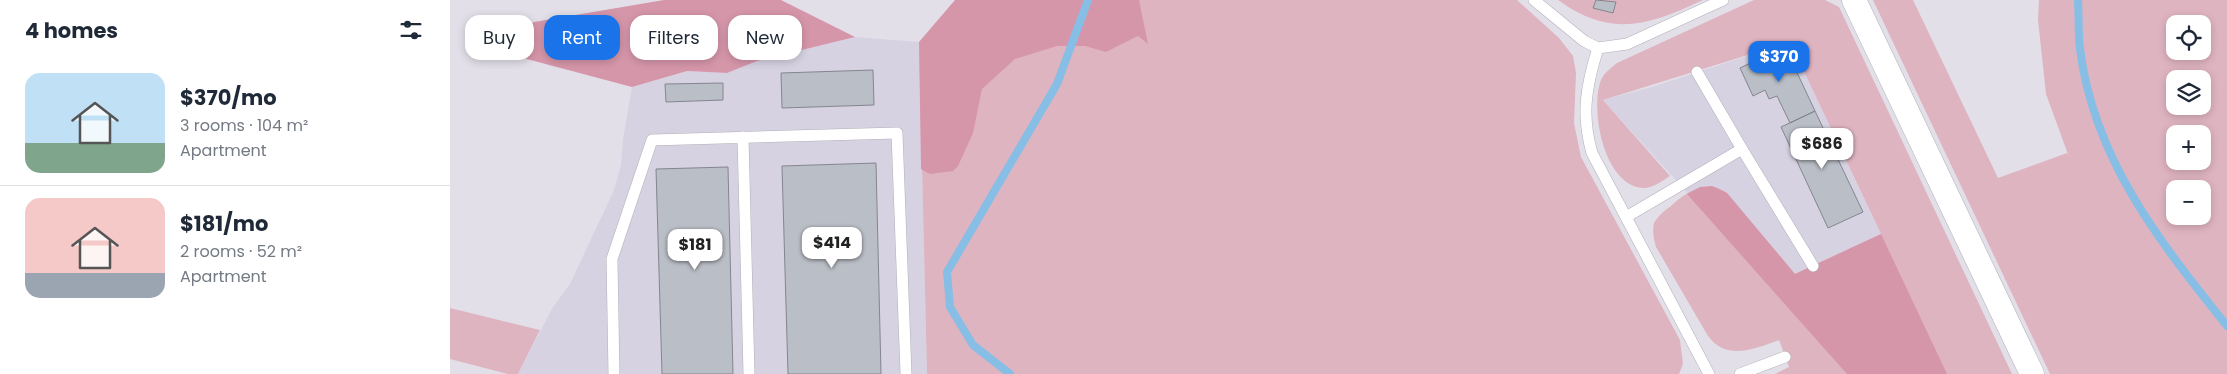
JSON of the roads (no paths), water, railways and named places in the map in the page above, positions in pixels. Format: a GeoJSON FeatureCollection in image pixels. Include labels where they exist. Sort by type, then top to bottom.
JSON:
{"type":"FeatureCollection","features":[{"type":"Feature","properties":{"kind":"street"},"geometry":{"type":"LineString","coordinates":[[1854,0],[2032,374]]}},
{"type":"Feature","properties":{"kind":"lane"},"geometry":{"type":"LineString","coordinates":[[1534,0],[1584,41],[1598,48],[1627,44],[1723,0]]}},
{"type":"Feature","properties":{"kind":"lane"},"geometry":{"type":"LineString","coordinates":[[1598,48],[1590,75],[1584,116],[1592,153],[1710,374]]}},
{"type":"Feature","properties":{"kind":"lane"},"geometry":{"type":"LineString","coordinates":[[1697,72],[1813,266]]}},
{"type":"Feature","properties":{"kind":"lane"},"geometry":{"type":"LineString","coordinates":[[614,374],[612,259],[652,140],[897,133],[906,374]]}},
{"type":"Feature","properties":{"kind":"lane"},"geometry":{"type":"LineString","coordinates":[[744,137],[749,374]]}},
{"type":"Feature","properties":{"kind":"lane"},"geometry":{"type":"LineString","coordinates":[[1626,217],[1742,149]]}},
{"type":"Feature","properties":{"kind":"lane"},"geometry":{"type":"LineString","coordinates":[[1740,374],[1785,357]]}},
{"type":"Feature","properties":{"kind":"waterway"},"geometry":{"type":"LineString","coordinates":[[1010,374],[973,345],[950,307],[947,272],[1057,84],[1088,0]]}},
{"type":"Feature","properties":{"kind":"waterway"},"geometry":{"type":"LineString","coordinates":[[2078,0],[2080,49],[2088,89],[2099,127],[2115,163],[2155,231],[2227,326]]}}]}
